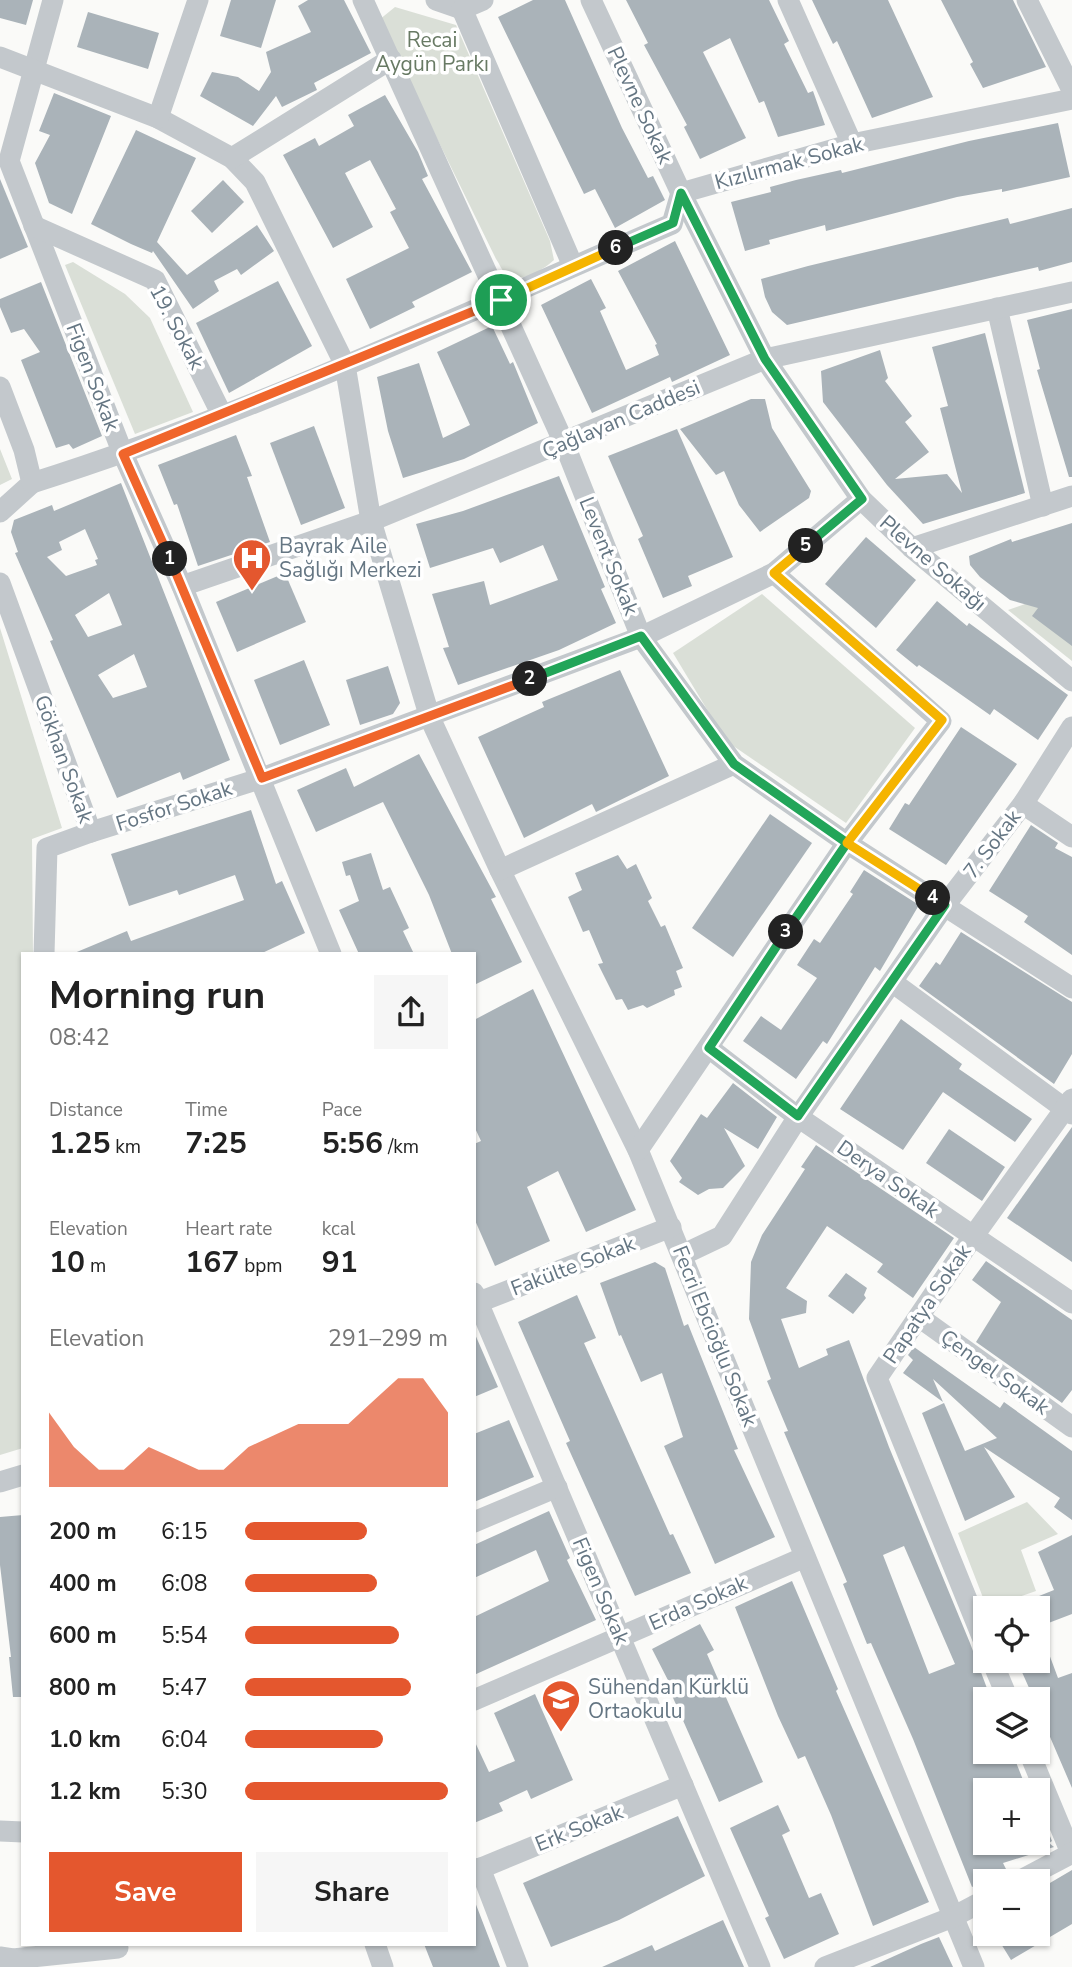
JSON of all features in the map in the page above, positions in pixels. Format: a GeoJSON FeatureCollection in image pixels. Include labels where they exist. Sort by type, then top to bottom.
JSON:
{"type":"FeatureCollection","features":[{"type":"Feature","properties":{"kind":"street","name":"Figen Sokak"},"geometry":{"type":"LineString","coordinates":[[53,0],[9,162],[123,454],[182,586],[262,778],[326,952]]}},
{"type":"Feature","properties":{"kind":"street"},"geometry":{"type":"LineString","coordinates":[[158,118],[198,0]]}},
{"type":"Feature","properties":{"kind":"street","name":"Levent Sokak"},"geometry":{"type":"LineString","coordinates":[[363,0],[564,443],[641,636],[734,764],[847,843],[1072,988]]}},
{"type":"Feature","properties":{"kind":"street"},"geometry":{"type":"LineString","coordinates":[[436,0],[462,9],[483,0]]}},
{"type":"Feature","properties":{"kind":"street","name":"Plevne Sokak"},"geometry":{"type":"LineString","coordinates":[[592,0],[681,193],[765,359]]}},
{"type":"Feature","properties":{"kind":"street"},"geometry":{"type":"LineString","coordinates":[[788,0],[852,144]]}},
{"type":"Feature","properties":{"kind":"street"},"geometry":{"type":"LineString","coordinates":[[1027,0],[1072,90]]}},
{"type":"Feature","properties":{"kind":"street"},"geometry":{"type":"LineString","coordinates":[[462,9],[573,267]]}},
{"type":"Feature","properties":{"kind":"street","name":"Fecri Ebcioğlu Sokak"},"geometry":{"type":"LineString","coordinates":[[0,57],[158,118],[232,158],[255,182],[345,365],[371,521],[430,718],[500,870],[638,1150],[974,1967]]}},
{"type":"Feature","properties":{"kind":"street"},"geometry":{"type":"LineString","coordinates":[[232,158],[391,60]]}},
{"type":"Feature","properties":{"kind":"street","name":"Kızılırmak Sokak"},"geometry":{"type":"LineString","coordinates":[[681,193],[852,144],[1072,99]]}},
{"type":"Feature","properties":{"kind":"street"},"geometry":{"type":"LineString","coordinates":[[0,512],[32,483],[123,454],[222,415],[501,300],[673,223],[681,193]]}},
{"type":"Feature","properties":{"kind":"street","name":"19. Sokak"},"geometry":{"type":"LineString","coordinates":[[34,226],[155,280],[222,415]]}},
{"type":"Feature","properties":{"kind":"street","name":"Çağlayan Caddesi"},"geometry":{"type":"LineString","coordinates":[[182,586],[371,521],[765,359],[1072,292]]}},
{"type":"Feature","properties":{"kind":"street"},"geometry":{"type":"LineString","coordinates":[[997,308],[1043,506]]}},
{"type":"Feature","properties":{"kind":"street","name":"Plevne Sokağı"},"geometry":{"type":"LineString","coordinates":[[765,359],[862,499],[912,548],[1072,681]]}},
{"type":"Feature","properties":{"kind":"street"},"geometry":{"type":"LineString","coordinates":[[0,387],[24,450],[32,483]]}},
{"type":"Feature","properties":{"kind":"street"},"geometry":{"type":"LineString","coordinates":[[912,548],[1072,496]]}},
{"type":"Feature","properties":{"kind":"street","name":"Fosfor Sokak"},"geometry":{"type":"LineString","coordinates":[[91,832],[262,778],[430,718],[641,636],[774,573],[862,499]]}},
{"type":"Feature","properties":{"kind":"street"},"geometry":{"type":"LineString","coordinates":[[638,1150],[847,843],[942,720],[774,573]]}},
{"type":"Feature","properties":{"kind":"street","name":"Gökhan Sokak"},"geometry":{"type":"LineString","coordinates":[[0,583],[91,832],[47,848],[44,952]]}},
{"type":"Feature","properties":{"kind":"street","name":"7. Sokak"},"geometry":{"type":"LineString","coordinates":[[682,1255],[722,1236],[798,1116],[945,905],[1023,804],[1072,727]]}},
{"type":"Feature","properties":{"kind":"street"},"geometry":{"type":"LineString","coordinates":[[500,870],[734,764]]}},
{"type":"Feature","properties":{"kind":"street"},"geometry":{"type":"LineString","coordinates":[[1023,804],[1072,837]]}},
{"type":"Feature","properties":{"kind":"street"},"geometry":{"type":"LineString","coordinates":[[892,982],[1070,1107]]}},
{"type":"Feature","properties":{"kind":"street","name":"Derya Sokak"},"geometry":{"type":"LineString","coordinates":[[709,1048],[798,1116],[972,1238],[1072,1303]]}},
{"type":"Feature","properties":{"kind":"street","name":"Papatya Sokak"},"geometry":{"type":"LineString","coordinates":[[973,1614],[877,1378],[972,1238],[1070,1107]]}},
{"type":"Feature","properties":{"kind":"street","name":"Fakülte Sokak"},"geometry":{"type":"LineString","coordinates":[[476,1300],[671,1227]]}},
{"type":"Feature","properties":{"kind":"street","name":"Figen Sokak"},"geometry":{"type":"LineString","coordinates":[[476,1300],[760,1967]]}},
{"type":"Feature","properties":{"kind":"street","name":"Çengel Sokak"},"geometry":{"type":"LineString","coordinates":[[919,1317],[1072,1427]]}},
{"type":"Feature","properties":{"kind":"street"},"geometry":{"type":"LineString","coordinates":[[0,1482],[21,1476]]}},
{"type":"Feature","properties":{"kind":"street"},"geometry":{"type":"LineString","coordinates":[[476,1521],[557,1487]]}},
{"type":"Feature","properties":{"kind":"street","name":"Erda Sokak"},"geometry":{"type":"LineString","coordinates":[[476,1699],[805,1557]]}},
{"type":"Feature","properties":{"kind":"street"},"geometry":{"type":"LineString","coordinates":[[1034,1764],[1071,1853],[1042,1869]]}},
{"type":"Feature","properties":{"kind":"street","name":"Erk Sokak"},"geometry":{"type":"LineString","coordinates":[[477,1869],[683,1785]]}},
{"type":"Feature","properties":{"kind":"street"},"geometry":{"type":"LineString","coordinates":[[0,1832],[21,1832]]}},
{"type":"Feature","properties":{"kind":"street"},"geometry":{"type":"LineString","coordinates":[[477,1869],[518,1967]]}},
{"type":"Feature","properties":{"kind":"street"},"geometry":{"type":"LineString","coordinates":[[825,1967],[953,1917],[973,1906]]}},
{"type":"Feature","properties":{"kind":"street"},"geometry":{"type":"LineString","coordinates":[[376,1946],[383,1967]]}},
{"type":"Feature","properties":{"kind":"street"},"geometry":{"type":"LineString","coordinates":[[0,1957],[13,1959],[118,1953]]}},
{"type":"Feature","properties":{"kind":"green space","name":"Recai Aygün Parkı"},"geometry":{"type":"Polygon","coordinates":[[[395,7],[456,25],[550,241],[554,260],[538,271],[525,277],[512,277],[505,273],[496,259],[379,20],[395,7]]]}},
{"type":"Feature","properties":{"kind":"green space"},"geometry":{"type":"Polygon","coordinates":[[[73,262],[125,294],[150,318],[193,412],[135,434],[65,265],[73,262]]]}},
{"type":"Feature","properties":{"kind":"green space"},"geometry":{"type":"Polygon","coordinates":[[[0,449],[12,479],[0,485],[0,449]]]}},
{"type":"Feature","properties":{"kind":"green space"},"geometry":{"type":"Polygon","coordinates":[[[1072,587],[1072,661],[1008,610],[1072,587]]]}},
{"type":"Feature","properties":{"kind":"green space"},"geometry":{"type":"Polygon","coordinates":[[[762,594],[915,728],[846,823],[726,741],[673,653],[762,594]]]}},
{"type":"Feature","properties":{"kind":"green space"},"geometry":{"type":"Polygon","coordinates":[[[0,628],[62,828],[32,839],[33,952],[21,952],[21,1449],[0,1455],[0,628]]]}},
{"type":"Feature","properties":{"kind":"green space"},"geometry":{"type":"Polygon","coordinates":[[[1027,1502],[1058,1534],[1021,1550],[1036,1591],[1022,1596],[982,1596],[958,1533],[1027,1502]]]}},
{"type":"Feature","properties":{"kind":"building"},"geometry":{"type":"Polygon","coordinates":[[[0,0],[33,0],[26,25],[0,18],[0,0]]]}},
{"type":"Feature","properties":{"kind":"building"},"geometry":{"type":"Polygon","coordinates":[[[231,0],[276,0],[261,48],[220,36],[231,0]]]}},
{"type":"Feature","properties":{"kind":"building"},"geometry":{"type":"Polygon","coordinates":[[[308,0],[344,0],[371,53],[314,83],[317,90],[282,107],[276,96],[253,126],[200,96],[212,72],[238,77],[259,91],[271,72],[266,52],[311,32],[298,6],[308,0]]]}},
{"type":"Feature","properties":{"kind":"building"},"geometry":{"type":"Polygon","coordinates":[[[533,0],[565,0],[622,128],[648,178],[653,176],[665,200],[615,228],[595,189],[584,194],[498,17],[533,0]]]}},
{"type":"Feature","properties":{"kind":"building"},"geometry":{"type":"Polygon","coordinates":[[[626,0],[769,0],[789,41],[784,44],[808,93],[813,91],[825,125],[778,137],[764,101],[759,103],[730,38],[703,52],[746,138],[700,159],[684,127],[687,125],[644,45],[648,43],[626,0]]]}},
{"type":"Feature","properties":{"kind":"building"},"geometry":{"type":"Polygon","coordinates":[[[812,0],[888,0],[933,97],[872,118],[837,41],[833,44],[812,0]]]}},
{"type":"Feature","properties":{"kind":"building"},"geometry":{"type":"Polygon","coordinates":[[[941,0],[1013,0],[1046,67],[983,88],[970,64],[973,62],[941,0]]]}},
{"type":"Feature","properties":{"kind":"building"},"geometry":{"type":"Polygon","coordinates":[[[88,12],[159,33],[148,69],[77,47],[88,12]]]}},
{"type":"Feature","properties":{"kind":"building"},"geometry":{"type":"Polygon","coordinates":[[[54,93],[111,116],[72,214],[49,203],[35,163],[50,135],[39,131],[54,93]]]}},
{"type":"Feature","properties":{"kind":"building"},"geometry":{"type":"Polygon","coordinates":[[[385,95],[418,152],[428,176],[422,179],[472,272],[412,302],[415,307],[370,329],[346,279],[409,248],[390,212],[396,209],[370,160],[345,173],[373,227],[333,248],[283,155],[315,138],[319,146],[354,126],[348,115],[385,95]]]}},
{"type":"Feature","properties":{"kind":"building"},"geometry":{"type":"Polygon","coordinates":[[[1058,123],[1070,177],[1002,192],[1002,189],[957,197],[826,231],[825,225],[769,240],[770,244],[745,251],[731,202],[771,192],[770,187],[796,180],[841,170],[842,173],[969,141],[1058,123]]]}},
{"type":"Feature","properties":{"kind":"building"},"geometry":{"type":"Polygon","coordinates":[[[136,130],[196,158],[157,242],[187,275],[257,225],[274,251],[241,275],[237,269],[214,281],[219,291],[193,309],[153,251],[152,253],[131,244],[91,224],[136,130]]]}},
{"type":"Feature","properties":{"kind":"building"},"geometry":{"type":"Polygon","coordinates":[[[0,179],[28,247],[0,259],[0,179]]]}},
{"type":"Feature","properties":{"kind":"building"},"geometry":{"type":"Polygon","coordinates":[[[223,180],[244,202],[212,233],[191,211],[223,180]]]}},
{"type":"Feature","properties":{"kind":"building"},"geometry":{"type":"Polygon","coordinates":[[[1072,208],[1072,262],[1039,271],[1038,267],[787,325],[772,312],[765,297],[761,279],[1008,218],[1010,224],[1072,208]]]}},
{"type":"Feature","properties":{"kind":"building"},"geometry":{"type":"Polygon","coordinates":[[[675,241],[730,355],[672,382],[670,377],[592,413],[541,305],[591,279],[606,308],[600,311],[626,370],[659,355],[655,345],[657,344],[618,271],[675,241]]]}},
{"type":"Feature","properties":{"kind":"building"},"geometry":{"type":"Polygon","coordinates":[[[278,281],[312,346],[229,393],[196,323],[278,281]]]}},
{"type":"Feature","properties":{"kind":"building"},"geometry":{"type":"Polygon","coordinates":[[[41,282],[102,436],[73,449],[69,444],[56,448],[21,360],[40,352],[24,329],[11,333],[0,307],[0,299],[41,282]]]}},
{"type":"Feature","properties":{"kind":"building"},"geometry":{"type":"Polygon","coordinates":[[[1072,309],[1072,477],[1069,477],[1037,370],[1040,369],[1027,320],[1072,309]]]}},
{"type":"Feature","properties":{"kind":"building"},"geometry":{"type":"Polygon","coordinates":[[[492,326],[510,364],[513,362],[538,423],[464,459],[403,478],[388,431],[377,377],[419,363],[443,438],[470,425],[437,352],[492,326]]]}},
{"type":"Feature","properties":{"kind":"building"},"geometry":{"type":"Polygon","coordinates":[[[985,333],[1025,493],[923,524],[887,485],[823,402],[821,371],[880,350],[888,378],[885,381],[912,416],[905,422],[929,452],[895,479],[947,474],[962,493],[940,408],[948,406],[932,347],[985,333]]]}},
{"type":"Feature","properties":{"kind":"building"},"geometry":{"type":"Polygon","coordinates":[[[751,399],[765,399],[772,428],[811,491],[809,498],[760,532],[739,505],[724,471],[716,475],[680,429],[751,399]]]}},
{"type":"Feature","properties":{"kind":"building"},"geometry":{"type":"Polygon","coordinates":[[[314,426],[345,508],[301,525],[270,443],[314,426]]]}},
{"type":"Feature","properties":{"kind":"building"},"geometry":{"type":"Polygon","coordinates":[[[677,429],[733,557],[688,576],[692,586],[663,598],[638,539],[643,536],[608,456],[677,429]]]}},
{"type":"Feature","properties":{"kind":"building"},"geometry":{"type":"Polygon","coordinates":[[[236,435],[252,476],[247,477],[270,542],[198,566],[177,504],[174,505],[158,465],[236,435]]]}},
{"type":"Feature","properties":{"kind":"building"},"geometry":{"type":"Polygon","coordinates":[[[559,476],[605,587],[601,589],[616,623],[559,650],[458,685],[443,648],[449,647],[432,594],[484,581],[490,605],[558,580],[543,545],[500,563],[493,548],[430,568],[416,524],[463,511],[559,476]]]}},
{"type":"Feature","properties":{"kind":"building"},"geometry":{"type":"Polygon","coordinates":[[[121,483],[230,760],[183,780],[180,772],[117,798],[15,553],[18,552],[11,532],[14,520],[52,505],[54,511],[121,483]],[[85,529],[59,542],[62,550],[47,557],[66,576],[97,565],[95,560],[98,559],[85,529]],[[109,593],[75,615],[88,637],[122,625],[109,593]],[[134,654],[98,675],[113,698],[147,687],[134,654]]]}},
{"type":"Feature","properties":{"kind":"building"},"geometry":{"type":"Polygon","coordinates":[[[1072,523],[1072,646],[1032,616],[1038,608],[1010,600],[980,577],[970,565],[969,556],[1011,539],[1012,542],[1072,523]]]}},
{"type":"Feature","properties":{"kind":"building"},"geometry":{"type":"Polygon","coordinates":[[[866,537],[916,580],[876,628],[825,584],[866,537]]]}},
{"type":"Feature","properties":{"kind":"building"},"geometry":{"type":"Polygon","coordinates":[[[285,573],[306,622],[237,652],[216,602],[285,573]]]}},
{"type":"Feature","properties":{"kind":"building"},"geometry":{"type":"Polygon","coordinates":[[[937,601],[967,626],[969,623],[1068,695],[1038,740],[994,709],[990,715],[896,650],[937,601]]]}},
{"type":"Feature","properties":{"kind":"building"},"geometry":{"type":"Polygon","coordinates":[[[304,660],[330,725],[280,745],[254,680],[304,660]]]}},
{"type":"Feature","properties":{"kind":"building"},"geometry":{"type":"Polygon","coordinates":[[[388,666],[400,703],[393,714],[360,725],[346,680],[388,666]]]}},
{"type":"Feature","properties":{"kind":"building"},"geometry":{"type":"Polygon","coordinates":[[[620,670],[669,776],[596,812],[592,804],[524,838],[478,737],[544,707],[542,702],[620,670]]]}},
{"type":"Feature","properties":{"kind":"building"},"geometry":{"type":"Polygon","coordinates":[[[961,727],[1017,764],[946,865],[889,829],[905,803],[909,805],[961,727]]]}},
{"type":"Feature","properties":{"kind":"building"},"geometry":{"type":"Polygon","coordinates":[[[419,754],[496,897],[491,899],[522,962],[476,984],[476,952],[451,952],[429,895],[383,802],[316,832],[297,790],[346,768],[354,787],[419,754]]]}},
{"type":"Feature","properties":{"kind":"building"},"geometry":{"type":"Polygon","coordinates":[[[251,810],[276,884],[282,881],[305,933],[264,952],[77,952],[127,931],[131,941],[244,900],[235,875],[179,895],[177,890],[129,906],[111,854],[251,810]]]}},
{"type":"Feature","properties":{"kind":"building"},"geometry":{"type":"Polygon","coordinates":[[[770,814],[812,843],[733,957],[692,928],[770,814]]]}},
{"type":"Feature","properties":{"kind":"building"},"geometry":{"type":"Polygon","coordinates":[[[1031,825],[1058,843],[1055,848],[1072,857],[1072,955],[1024,922],[1028,916],[989,891],[1031,825]]]}},
{"type":"Feature","properties":{"kind":"building"},"geometry":{"type":"Polygon","coordinates":[[[371,853],[383,890],[390,887],[409,928],[403,931],[413,952],[358,952],[339,910],[359,901],[350,875],[346,876],[342,862],[371,853]]]}},
{"type":"Feature","properties":{"kind":"building"},"geometry":{"type":"Polygon","coordinates":[[[618,855],[627,869],[636,864],[652,898],[648,901],[661,927],[665,925],[683,968],[676,971],[682,987],[674,990],[675,995],[647,1008],[643,1005],[628,1010],[622,999],[616,1000],[598,964],[603,963],[589,930],[583,932],[568,897],[582,890],[575,873],[618,855]]]}},
{"type":"Feature","properties":{"kind":"building"},"geometry":{"type":"Polygon","coordinates":[[[864,870],[919,905],[880,971],[875,967],[827,1044],[823,1041],[796,1079],[743,1041],[761,1016],[781,1030],[817,978],[797,965],[814,939],[820,943],[853,894],[850,892],[864,870]]]}},
{"type":"Feature","properties":{"kind":"building"},"geometry":{"type":"Polygon","coordinates":[[[961,932],[1072,1002],[1072,1054],[1054,1084],[919,986],[936,962],[940,965],[961,932]]]}},
{"type":"Feature","properties":{"kind":"building"},"geometry":{"type":"Polygon","coordinates":[[[533,989],[636,1210],[586,1232],[558,1171],[527,1187],[550,1241],[495,1266],[476,1223],[476,1143],[481,1141],[476,1130],[476,1019],[533,989]]]}},
{"type":"Feature","properties":{"kind":"building"},"geometry":{"type":"Polygon","coordinates":[[[901,1019],[962,1064],[959,1069],[1032,1119],[1015,1142],[943,1092],[903,1150],[840,1109],[901,1019]]]}},
{"type":"Feature","properties":{"kind":"building"},"geometry":{"type":"Polygon","coordinates":[[[733,1083],[777,1117],[758,1149],[724,1128],[745,1166],[723,1188],[709,1189],[698,1195],[679,1182],[682,1178],[670,1161],[701,1114],[707,1118],[733,1083]]]}},
{"type":"Feature","properties":{"kind":"building"},"geometry":{"type":"Polygon","coordinates":[[[1072,1127],[1072,1262],[1007,1218],[1072,1127]]]}},
{"type":"Feature","properties":{"kind":"building"},"geometry":{"type":"Polygon","coordinates":[[[949,1129],[1005,1167],[982,1201],[926,1163],[949,1129]]]}},
{"type":"Feature","properties":{"kind":"building"},"geometry":{"type":"Polygon","coordinates":[[[816,1145],[954,1238],[913,1298],[877,1272],[883,1264],[827,1226],[786,1288],[807,1301],[806,1313],[781,1319],[799,1368],[828,1355],[826,1349],[849,1340],[889,1447],[973,1651],[973,1673],[981,1673],[986,1687],[973,1687],[973,1764],[1017,1764],[1022,1778],[973,1778],[973,1855],[1028,1855],[1003,1863],[1006,1869],[973,1869],[972,1887],[913,1739],[871,1643],[867,1644],[843,1584],[847,1582],[784,1432],[788,1431],[767,1381],[771,1379],[749,1319],[751,1262],[762,1235],[805,1169],[801,1167],[816,1145]],[[904,1546],[883,1555],[929,1674],[955,1664],[904,1546]]]}},
{"type":"Feature","properties":{"kind":"building"},"geometry":{"type":"Polygon","coordinates":[[[986,1261],[1072,1320],[1072,1390],[1062,1403],[976,1342],[1001,1302],[972,1280],[986,1261]]]}},
{"type":"Feature","properties":{"kind":"building"},"geometry":{"type":"Polygon","coordinates":[[[655,1262],[665,1268],[684,1326],[688,1324],[738,1449],[734,1450],[775,1537],[715,1564],[664,1446],[683,1437],[662,1373],[641,1382],[621,1335],[619,1336],[600,1283],[655,1262]]]}},
{"type":"Feature","properties":{"kind":"building"},"geometry":{"type":"Polygon","coordinates":[[[846,1273],[867,1288],[864,1295],[866,1298],[853,1314],[828,1296],[846,1273]]]}},
{"type":"Feature","properties":{"kind":"building"},"geometry":{"type":"Polygon","coordinates":[[[577,1295],[596,1338],[584,1343],[670,1535],[673,1534],[691,1573],[635,1596],[566,1443],[570,1441],[518,1322],[577,1295]]]}},
{"type":"Feature","properties":{"kind":"building"},"geometry":{"type":"Polygon","coordinates":[[[476,1337],[498,1387],[476,1396],[476,1337]]]}},
{"type":"Feature","properties":{"kind":"building"},"geometry":{"type":"Polygon","coordinates":[[[914,1347],[1000,1408],[1004,1402],[1072,1451],[1072,1520],[1054,1507],[1060,1498],[984,1447],[1015,1497],[965,1521],[922,1413],[944,1403],[965,1451],[997,1438],[933,1379],[943,1402],[903,1373],[913,1360],[908,1355],[914,1347]]]}},
{"type":"Feature","properties":{"kind":"building"},"geometry":{"type":"Polygon","coordinates":[[[509,1420],[534,1477],[476,1501],[476,1433],[509,1420]]]}},
{"type":"Feature","properties":{"kind":"building"},"geometry":{"type":"Polygon","coordinates":[[[549,1511],[570,1558],[567,1560],[596,1620],[476,1674],[476,1616],[549,1581],[536,1550],[476,1577],[476,1544],[549,1511]]]}},
{"type":"Feature","properties":{"kind":"building"},"geometry":{"type":"Polygon","coordinates":[[[21,1515],[21,1697],[13,1697],[0,1565],[0,1517],[21,1515]]]}},
{"type":"Feature","properties":{"kind":"building"},"geometry":{"type":"Polygon","coordinates":[[[1072,1535],[1072,1614],[1050,1622],[1050,1596],[1039,1596],[1054,1590],[1038,1552],[1072,1535]]]}},
{"type":"Feature","properties":{"kind":"building"},"geometry":{"type":"Polygon","coordinates":[[[792,1581],[838,1689],[836,1691],[929,1902],[873,1926],[831,1815],[805,1756],[798,1759],[778,1716],[735,1607],[792,1581]]]}},
{"type":"Feature","properties":{"kind":"building"},"geometry":{"type":"Polygon","coordinates":[[[700,1624],[714,1650],[707,1654],[763,1782],[719,1802],[670,1691],[673,1690],[652,1649],[700,1624]]]}},
{"type":"Feature","properties":{"kind":"building"},"geometry":{"type":"Polygon","coordinates":[[[1050,1657],[1058,1678],[1072,1673],[1072,1788],[1050,1737],[1050,1687],[1029,1687],[1022,1673],[1050,1673],[1050,1657]]]}},
{"type":"Feature","properties":{"kind":"building"},"geometry":{"type":"Polygon","coordinates":[[[535,1694],[573,1780],[531,1799],[527,1790],[499,1803],[503,1811],[476,1822],[476,1744],[489,1772],[515,1761],[494,1713],[535,1694]]]}},
{"type":"Feature","properties":{"kind":"building"},"geometry":{"type":"Polygon","coordinates":[[[778,1805],[790,1831],[782,1835],[809,1898],[821,1893],[839,1934],[784,1959],[765,1918],[769,1916],[730,1828],[778,1805]]]}},
{"type":"Feature","properties":{"kind":"building"},"geometry":{"type":"Polygon","coordinates":[[[678,1816],[705,1876],[619,1920],[551,1947],[523,1883],[678,1816]]]}},
{"type":"Feature","properties":{"kind":"building"},"geometry":{"type":"Polygon","coordinates":[[[1072,1870],[1072,1924],[1050,1937],[1050,1883],[1072,1870]]]}},
{"type":"Feature","properties":{"kind":"building"},"geometry":{"type":"Polygon","coordinates":[[[476,1905],[500,1967],[433,1967],[425,1946],[476,1946],[476,1905]]]}},
{"type":"Feature","properties":{"kind":"building"},"geometry":{"type":"Polygon","coordinates":[[[723,1920],[744,1967],[602,1967],[652,1945],[655,1951],[723,1920]]]}},
{"type":"Feature","properties":{"kind":"building"},"geometry":{"type":"Polygon","coordinates":[[[939,1937],[953,1967],[870,1967],[921,1944],[939,1937]]]}},
{"type":"Feature","properties":{"kind":"building"},"geometry":{"type":"Polygon","coordinates":[[[1002,1946],[1035,1946],[1011,1960],[1002,1946]]]}},
{"type":"Feature","properties":{"kind":"place","name":"Bayrak Aile Sağlığı Merkezi"},"geometry":{"type":"Point","coordinates":[252,592]}},
{"type":"Feature","properties":{"kind":"place","name":"Sühendan Kürklü Ortaokulu"},"geometry":{"type":"Point","coordinates":[561,1733]}},
{"type":"Feature","properties":{"kind":"route"},"geometry":{"type":"LineString","coordinates":[[501,300],[123,454],[182,586],[262,778],[430,718],[641,636],[734,764],[847,843],[709,1048],[798,1116],[945,905],[847,843],[942,720],[774,573],[862,499],[765,359],[681,193],[673,223],[501,300]]}}]}
